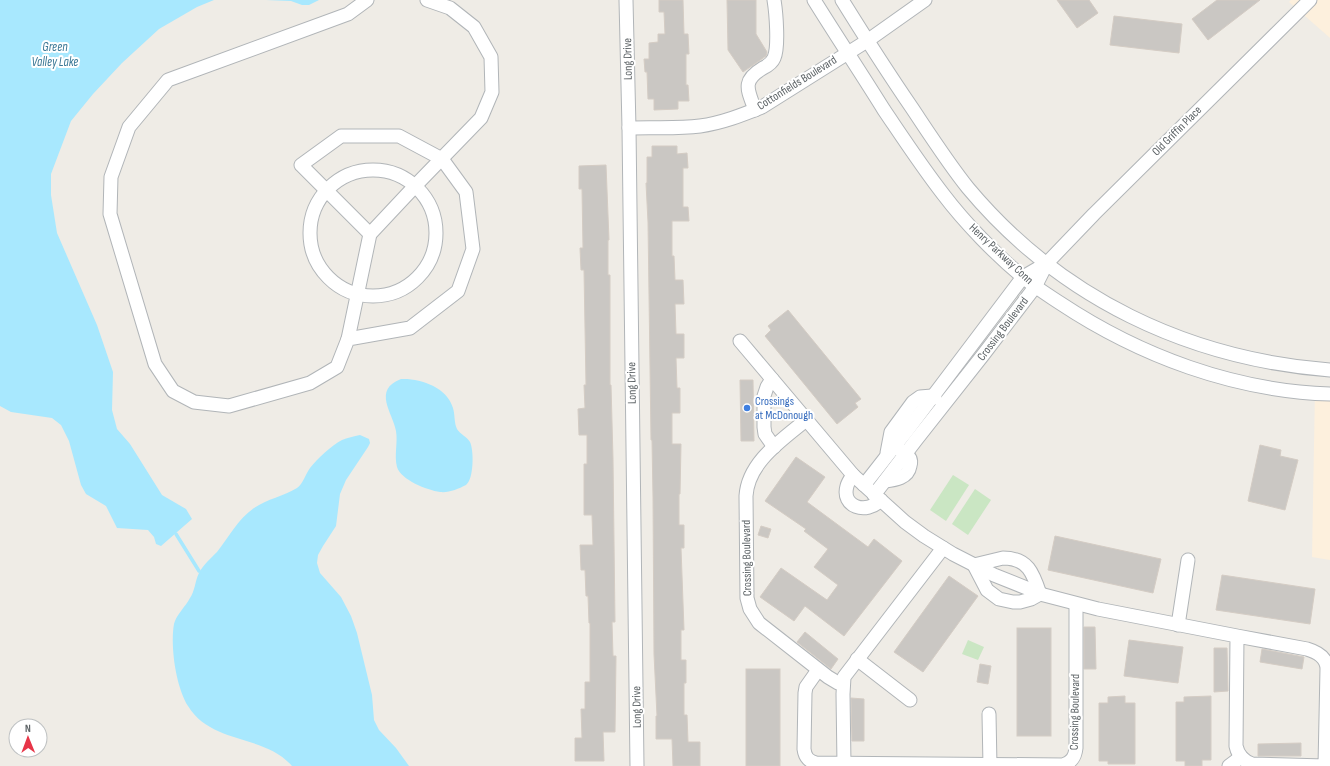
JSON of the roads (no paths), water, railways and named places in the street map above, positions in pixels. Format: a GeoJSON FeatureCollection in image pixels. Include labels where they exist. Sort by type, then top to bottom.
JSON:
{"type":"FeatureCollection","features":[{"type":"Feature","properties":{"kind":"street"},"geometry":{"type":"LineString","coordinates":[[367,0],[348,14],[168,80],[128,127],[111,177],[110,214],[155,364],[173,391],[194,402],[229,406],[310,383],[338,366],[348,339],[370,234],[481,118],[492,92],[491,57],[474,27],[450,8],[427,0]]}},
{"type":"Feature","properties":{"kind":"street","name":"Long Drive"},"geometry":{"type":"LineString","coordinates":[[626,0],[638,766]]}},
{"type":"Feature","properties":{"kind":"street"},"geometry":{"type":"LineString","coordinates":[[756,110],[748,89],[750,80],[754,74],[770,64],[774,58],[776,50],[776,18],[774,0]]}},
{"type":"Feature","properties":{"kind":"street","name":"Henry Parkway Conn"},"geometry":{"type":"LineString","coordinates":[[814,0],[917,159],[944,195],[971,227],[1023,277],[1079,316],[1109,333],[1139,348],[1172,361],[1246,383],[1279,389],[1330,394]]}},
{"type":"Feature","properties":{"kind":"street","name":"Henry Parkway Conn"},"geometry":{"type":"LineString","coordinates":[[842,0],[940,150],[968,187],[998,220],[1029,249],[1047,263],[1094,297],[1123,313],[1164,332],[1218,350],[1252,359],[1289,366],[1330,370]]}},
{"type":"Feature","properties":{"kind":"street","name":"Cottonfields Boulevard"},"geometry":{"type":"LineString","coordinates":[[629,128],[700,126],[720,122],[756,110],[867,40],[925,0]]}},
{"type":"Feature","properties":{"kind":"street","name":"Old Griffin Place"},"geometry":{"type":"LineString","coordinates":[[1047,263],[1094,214],[1310,0]]}},
{"type":"Feature","properties":{"kind":"street"},"geometry":{"type":"LineString","coordinates":[[348,339],[410,328],[458,292],[473,249],[466,192],[442,159],[399,136],[341,136],[301,165],[370,234]]}},
{"type":"Feature","properties":{"kind":"street"},"geometry":{"type":"LineString","coordinates":[[365,171],[386,172],[407,180],[415,186],[423,194],[433,213],[437,234],[432,256],[423,273],[407,286],[389,294],[369,296],[349,292],[332,281],[319,266],[312,247],[310,227],[316,208],[327,191],[344,178],[365,171]]}},
{"type":"Feature","properties":{"kind":"street","name":"Crossing Boulevard"},"geometry":{"type":"LineString","coordinates":[[932,396],[1023,277],[1047,263]]}},
{"type":"Feature","properties":{"kind":"street","name":"Crossing Boulevard"},"geometry":{"type":"LineString","coordinates":[[906,454],[1035,286],[1047,263]]}},
{"type":"Feature","properties":{"kind":"street"},"geometry":{"type":"LineString","coordinates":[[740,341],[853,475],[905,522],[943,548],[974,565],[1040,594],[1076,604],[1307,649],[1320,654],[1326,662],[1327,669],[1325,766],[1252,764],[1248,763],[1241,757],[1236,746],[1237,636]]}},
{"type":"Feature","properties":{"kind":"street"},"geometry":{"type":"LineString","coordinates":[[972,345],[983,355]]}},
{"type":"Feature","properties":{"kind":"street"},"geometry":{"type":"LineString","coordinates":[[772,379],[764,396],[764,427],[765,434],[774,447]]}},
{"type":"Feature","properties":{"kind":"street"},"geometry":{"type":"LineString","coordinates":[[864,485],[881,465],[891,450],[891,432],[906,421],[916,400],[920,397],[932,396],[944,404]]}},
{"type":"Feature","properties":{"kind":"street","name":"Crossing Boulevard"},"geometry":{"type":"LineString","coordinates":[[806,420],[774,447],[756,468],[747,484],[748,605],[752,614],[759,623],[831,680],[843,684]]}},
{"type":"Feature","properties":{"kind":"street"},"geometry":{"type":"LineString","coordinates":[[906,421],[923,431]]}},
{"type":"Feature","properties":{"kind":"street"},"geometry":{"type":"LineString","coordinates":[[853,475],[848,482],[846,490],[850,502],[858,508],[872,507],[878,498],[885,481],[896,480],[906,474],[909,469],[911,461],[910,457],[906,454],[891,450]]}},
{"type":"Feature","properties":{"kind":"street"},"geometry":{"type":"LineString","coordinates":[[844,764],[844,677],[943,548]]}},
{"type":"Feature","properties":{"kind":"street"},"geometry":{"type":"LineString","coordinates":[[974,565],[1003,558],[1018,561],[1027,566],[1031,571],[1040,594]]}},
{"type":"Feature","properties":{"kind":"street"},"geometry":{"type":"LineString","coordinates":[[1178,625],[1188,560]]}},
{"type":"Feature","properties":{"kind":"street"},"geometry":{"type":"LineString","coordinates":[[974,565],[987,590],[999,599],[1020,602],[1031,599],[1040,594]]}},
{"type":"Feature","properties":{"kind":"street","name":"Crossing Boulevard"},"geometry":{"type":"LineString","coordinates":[[818,670],[806,687],[805,693],[804,744],[806,757],[810,762],[844,764],[1058,766],[1067,763],[1074,756],[1076,748],[1076,604]]}},
{"type":"Feature","properties":{"kind":"street"},"geometry":{"type":"LineString","coordinates":[[857,659],[910,700]]}},
{"type":"Feature","properties":{"kind":"street"},"geometry":{"type":"LineString","coordinates":[[989,714],[990,765]]}},
{"type":"Feature","properties":{"kind":"street"},"geometry":{"type":"LineString","coordinates":[[1229,766],[1241,757]]}},
{"type":"Feature","properties":{"kind":"water","name":"Green Valley Lake"},"geometry":{"type":"Polygon","coordinates":[[[0,0],[214,0],[197,7],[159,29],[122,63],[93,94],[71,121],[51,174],[51,195],[57,233],[97,325],[113,372],[112,410],[117,429],[130,444],[162,495],[186,509],[192,519],[161,546],[156,544],[154,537],[148,530],[117,528],[106,506],[86,494],[81,485],[69,441],[61,425],[52,418],[11,412],[0,406],[0,0]]]}},
{"type":"Feature","properties":{"kind":"water"},"geometry":{"type":"Polygon","coordinates":[[[266,0],[319,0],[309,5],[302,5],[291,1],[266,0]]]}},
{"type":"Feature","properties":{"kind":"water"},"geometry":{"type":"Polygon","coordinates":[[[401,379],[416,380],[432,385],[445,394],[450,401],[454,410],[457,429],[469,440],[471,446],[473,458],[472,471],[469,482],[466,485],[450,491],[440,492],[415,484],[399,472],[396,462],[396,431],[386,402],[386,396],[388,389],[392,384],[401,379]]]}},
{"type":"Feature","properties":{"kind":"water"},"geometry":{"type":"Polygon","coordinates":[[[360,435],[369,439],[370,443],[346,480],[340,494],[336,526],[318,555],[317,563],[320,573],[341,597],[351,616],[357,633],[372,695],[374,720],[379,730],[396,748],[409,766],[292,766],[281,756],[268,749],[224,734],[211,727],[198,718],[188,706],[177,678],[173,643],[174,624],[192,595],[201,570],[243,518],[259,505],[297,488],[310,468],[338,442],[360,435]]]}},
{"type":"Feature","properties":{"kind":"waterway"},"geometry":{"type":"LineString","coordinates":[[176,534],[199,571]]}},
{"type":"Feature","properties":{"kind":"place","name":"Crossings at McDonough"},"geometry":{"type":"Point","coordinates":[747,408]}}]}
